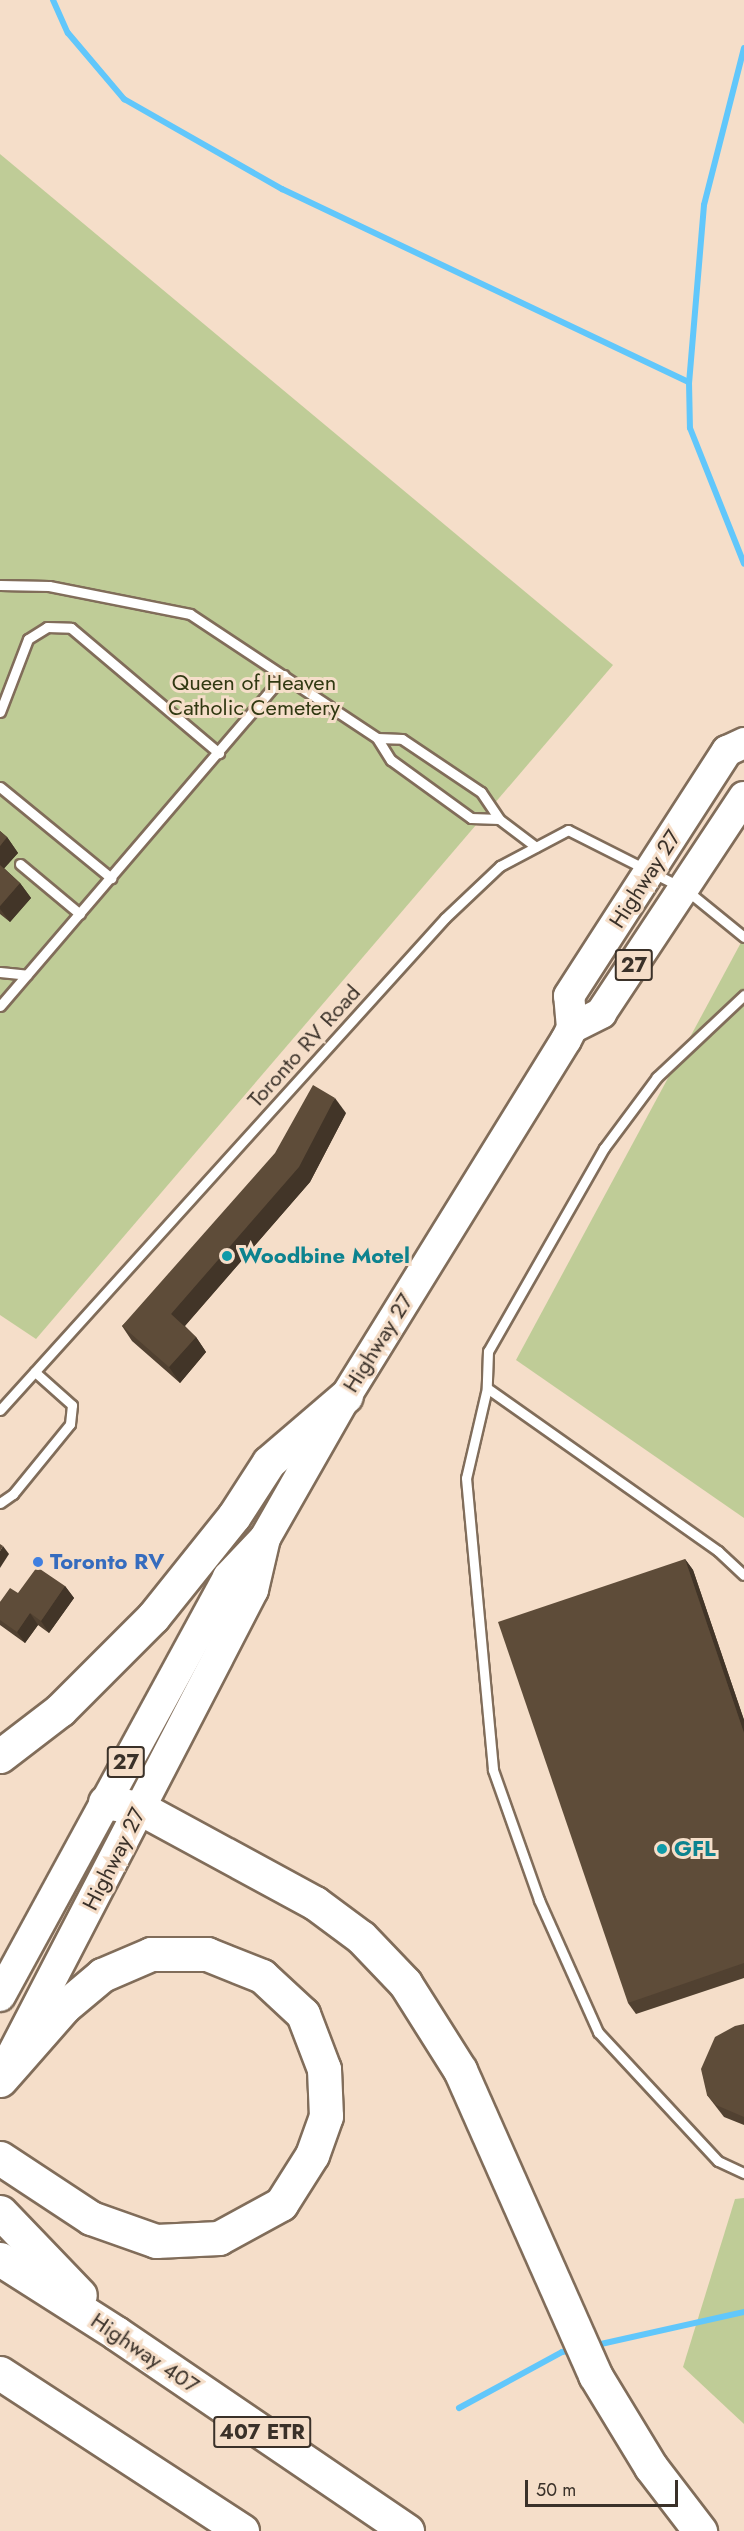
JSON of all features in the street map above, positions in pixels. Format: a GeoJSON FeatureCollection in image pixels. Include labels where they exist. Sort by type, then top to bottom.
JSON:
{"type":"FeatureCollection","features":[{"type":"Feature","properties":{"kind":"highway"},"geometry":{"type":"LineString","coordinates":[[0,1756],[60,1710],[153,1617],[234,1516],[269,1461],[346,1396]]}},
{"type":"Feature","properties":{"kind":"highway"},"geometry":{"type":"LineString","coordinates":[[105,1802],[140,1808],[315,1903],[361,1937],[405,1983],[460,2070],[595,2375],[651,2467],[700,2531]]}},
{"type":"Feature","properties":{"kind":"highway"},"geometry":{"type":"LineString","coordinates":[[0,2079],[64,2007],[102,1975],[151,1954],[207,1954],[262,1976],[303,2014],[324,2069],[326,2116],[312,2156],[281,2204],[219,2238],[156,2241],[91,2218],[0,2158]]}},
{"type":"Feature","properties":{"kind":"highway"},"geometry":{"type":"LineString","coordinates":[[0,2212],[116,2333]]}},
{"type":"Feature","properties":{"kind":"highway","name":"Highway 407"},"geometry":{"type":"LineString","coordinates":[[0,2259],[116,2333],[407,2531]]}},
{"type":"Feature","properties":{"kind":"highway"},"geometry":{"type":"LineString","coordinates":[[0,2373],[242,2531]]}},
{"type":"Feature","properties":{"kind":"highway"},"geometry":{"type":"LineString","coordinates":[[0,2385],[32,2394]]}},
{"type":"Feature","properties":{"kind":"main road","name":"Highway 27"},"geometry":{"type":"LineString","coordinates":[[572,1028],[570,996],[727,751],[744,743]]}},
{"type":"Feature","properties":{"kind":"main road","name":"Highway 27"},"geometry":{"type":"LineString","coordinates":[[0,1996],[228,1577],[265,1538],[346,1396],[572,1028],[601,1013],[685,890],[744,797]]}},
{"type":"Feature","properties":{"kind":"main road","name":"Highway 27"},"geometry":{"type":"LineString","coordinates":[[0,2079],[253,1590],[265,1538]]}},
{"type":"Feature","properties":{"kind":"lane"},"geometry":{"type":"LineString","coordinates":[[0,585],[49,586],[190,614],[377,738],[391,760],[471,818],[499,819]]}},
{"type":"Feature","properties":{"kind":"lane"},"geometry":{"type":"LineString","coordinates":[[0,712],[28,639],[47,627],[71,628],[219,753]]}},
{"type":"Feature","properties":{"kind":"lane"},"geometry":{"type":"LineString","coordinates":[[0,1006],[284,675]]}},
{"type":"Feature","properties":{"kind":"lane"},"geometry":{"type":"LineString","coordinates":[[377,738],[402,740],[481,792],[499,819],[536,847]]}},
{"type":"Feature","properties":{"kind":"lane"},"geometry":{"type":"LineString","coordinates":[[0,787],[111,878]]}},
{"type":"Feature","properties":{"kind":"lane","name":"Toronto RV Road"},"geometry":{"type":"LineString","coordinates":[[0,1410],[445,918],[500,866],[568,830],[650,870],[685,890],[744,937]]}},
{"type":"Feature","properties":{"kind":"lane"},"geometry":{"type":"LineString","coordinates":[[20,864],[80,914]]}},
{"type":"Feature","properties":{"kind":"lane"},"geometry":{"type":"LineString","coordinates":[[0,972],[27,975]]}},
{"type":"Feature","properties":{"kind":"lane"},"geometry":{"type":"LineString","coordinates":[[744,995],[657,1077],[604,1148],[488,1351],[487,1388],[466,1478],[493,1770],[539,1900],[598,2032],[718,2161],[744,2173]]}},
{"type":"Feature","properties":{"kind":"lane"},"geometry":{"type":"LineString","coordinates":[[0,1503],[13,1494],[70,1424],[72,1405],[34,1372]]}},
{"type":"Feature","properties":{"kind":"lane"},"geometry":{"type":"LineString","coordinates":[[487,1388],[718,1551],[744,1575]]}},
{"type":"Feature","properties":{"kind":"green space","name":"Queen of Heaven Catholic Cemetery"},"geometry":{"type":"Polygon","coordinates":[[[0,154],[613,665],[36,1339],[0,1315],[0,154]]]}},
{"type":"Feature","properties":{"kind":"green space"},"geometry":{"type":"Polygon","coordinates":[[[744,937],[744,1518],[516,1360],[744,937]]]}},
{"type":"Feature","properties":{"kind":"green space"},"geometry":{"type":"Polygon","coordinates":[[[744,2198],[744,2424],[683,2367],[735,2199],[744,2198]]]}},
{"type":"Feature","properties":{"kind":"building"},"geometry":{"type":"Polygon","coordinates":[[[0,831],[7,837],[0,846],[0,831]]]}},
{"type":"Feature","properties":{"kind":"building"},"geometry":{"type":"Polygon","coordinates":[[[0,865],[20,883],[0,906],[0,865]]]}},
{"type":"Feature","properties":{"kind":"building"},"geometry":{"type":"Polygon","coordinates":[[[313,1085],[335,1098],[299,1167],[171,1314],[196,1337],[169,1367],[122,1326],[275,1153],[313,1085]]]}},
{"type":"Feature","properties":{"kind":"building","name":"GFL"},"geometry":{"type":"Polygon","coordinates":[[[685,1559],[744,1733],[744,1963],[628,2003],[498,1622],[685,1559]]]}},
{"type":"Feature","properties":{"kind":"building"},"geometry":{"type":"Polygon","coordinates":[[[37,1567],[65,1586],[41,1621],[30,1613],[17,1632],[0,1620],[0,1602],[10,1588],[18,1593],[37,1567]]]}},
{"type":"Feature","properties":{"kind":"building"},"geometry":{"type":"Polygon","coordinates":[[[744,2024],[744,2117],[716,2105],[707,2095],[701,2069],[715,2037],[735,2026],[744,2024]]]}},
{"type":"Feature","properties":{"kind":"waterway"},"geometry":{"type":"LineString","coordinates":[[53,0],[68,33],[124,99],[282,189],[689,382]]}},
{"type":"Feature","properties":{"kind":"waterway"},"geometry":{"type":"LineString","coordinates":[[744,48],[704,205],[689,382],[690,428],[744,564]]}},
{"type":"Feature","properties":{"kind":"waterway"},"geometry":{"type":"LineString","coordinates":[[592,2346],[744,2312]]}},
{"type":"Feature","properties":{"kind":"waterway"},"geometry":{"type":"LineString","coordinates":[[459,2408],[562,2352],[573,2350]]}},
{"type":"Feature","properties":{"kind":"place","name":"Woodbine Motel"},"geometry":{"type":"Point","coordinates":[227,1256]}},
{"type":"Feature","properties":{"kind":"place","name":"Toronto RV"},"geometry":{"type":"Point","coordinates":[38,1562]}},
{"type":"Feature","properties":{"kind":"place","name":"GFL"},"geometry":{"type":"Point","coordinates":[662,1849]}}]}
